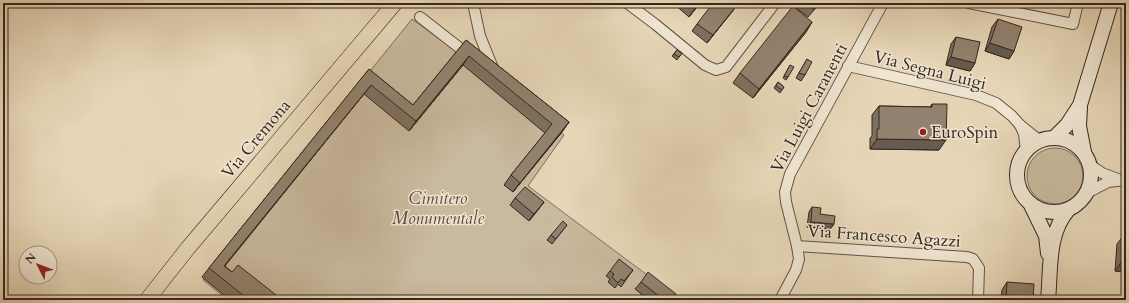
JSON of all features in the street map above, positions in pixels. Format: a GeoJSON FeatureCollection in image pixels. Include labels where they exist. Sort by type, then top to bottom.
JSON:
{"type":"FeatureCollection","features":[{"type":"Feature","properties":{"kind":"main road","name":"Via Cremona"},"geometry":{"type":"LineString","coordinates":[[147,300],[193,242],[394,3]]}},
{"type":"Feature","properties":{"kind":"main road"},"geometry":{"type":"LineString","coordinates":[[1048,300],[1054,234],[1061,219],[1068,210],[1080,202],[1087,193],[1091,183],[1092,174],[1079,126],[1080,105],[1111,3]]}},
{"type":"Feature","properties":{"kind":"main road"},"geometry":{"type":"LineString","coordinates":[[1050,269],[1046,236],[1031,205],[1022,194],[1017,181],[1018,164],[1026,151],[1034,144],[1047,139],[1067,125],[1080,105]]}},
{"type":"Feature","properties":{"kind":"main road"},"geometry":{"type":"LineString","coordinates":[[1047,139],[1069,141],[1080,148],[1087,159]]}},
{"type":"Feature","properties":{"kind":"main road"},"geometry":{"type":"LineString","coordinates":[[1031,205],[1047,212],[1068,210]]}},
{"type":"Feature","properties":{"kind":"street"},"geometry":{"type":"LineString","coordinates":[[420,17],[497,77],[489,62],[480,36],[473,3]]}},
{"type":"Feature","properties":{"kind":"street"},"geometry":{"type":"LineString","coordinates":[[627,3],[706,65],[716,70],[726,67],[776,3]]}},
{"type":"Feature","properties":{"kind":"street","name":"Via Luigi Caranenti"},"geometry":{"type":"LineString","coordinates":[[780,300],[796,270],[799,259],[786,202],[786,183],[883,3]]}},
{"type":"Feature","properties":{"kind":"street"},"geometry":{"type":"LineString","coordinates":[[969,3],[1073,24],[1078,3]]}},
{"type":"Feature","properties":{"kind":"street","name":"Via Segna Luigi"},"geometry":{"type":"LineString","coordinates":[[848,66],[976,95],[996,103],[1012,116],[1020,125],[1047,139]]}},
{"type":"Feature","properties":{"kind":"street"},"geometry":{"type":"LineString","coordinates":[[1020,125],[1024,134],[1026,151]]}},
{"type":"Feature","properties":{"kind":"street"},"geometry":{"type":"LineString","coordinates":[[1087,159],[1102,173],[1123,180]]}},
{"type":"Feature","properties":{"kind":"street"},"geometry":{"type":"LineString","coordinates":[[1087,193],[1101,184],[1123,180]]}},
{"type":"Feature","properties":{"kind":"street","name":"Via Francesco Agazzi"},"geometry":{"type":"LineString","coordinates":[[797,246],[966,257],[973,259],[979,268],[978,300]]}},
{"type":"Feature","properties":{"kind":"green space","name":"Cimitero Monumentale"},"geometry":{"type":"Polygon","coordinates":[[[412,19],[564,135],[528,186],[674,295],[670,300],[228,300],[203,280],[362,90],[362,81],[412,19]]]}},
{"type":"Feature","properties":{"kind":"green space"},"geometry":{"type":"Polygon","coordinates":[[[1049,148],[1061,148],[1071,152],[1079,160],[1083,170],[1083,182],[1079,192],[1071,200],[1061,204],[1049,204],[1039,200],[1031,192],[1027,182],[1027,170],[1031,160],[1039,152],[1049,148]]]}},
{"type":"Feature","properties":{"kind":"building"},"geometry":{"type":"Polygon","coordinates":[[[691,3],[699,3],[696,7],[691,3]]]}},
{"type":"Feature","properties":{"kind":"building"},"geometry":{"type":"Polygon","coordinates":[[[713,3],[735,3],[737,5],[713,35],[697,24],[713,3]]]}},
{"type":"Feature","properties":{"kind":"building"},"geometry":{"type":"Polygon","coordinates":[[[805,3],[819,3],[814,10],[805,3]]]}},
{"type":"Feature","properties":{"kind":"building"},"geometry":{"type":"Polygon","coordinates":[[[793,6],[812,22],[759,89],[740,73],[793,6]]]}},
{"type":"Feature","properties":{"kind":"building"},"geometry":{"type":"Polygon","coordinates":[[[998,19],[1022,27],[1014,51],[990,43],[998,19]]]}},
{"type":"Feature","properties":{"kind":"building"},"geometry":{"type":"Polygon","coordinates":[[[956,37],[980,42],[975,63],[951,57],[956,37]]]}},
{"type":"Feature","properties":{"kind":"building"},"geometry":{"type":"Polygon","coordinates":[[[466,40],[569,122],[520,183],[511,175],[552,124],[469,56],[416,121],[371,85],[224,266],[232,272],[238,265],[276,295],[272,300],[249,300],[209,268],[369,69],[413,105],[466,40]]]}},
{"type":"Feature","properties":{"kind":"building"},"geometry":{"type":"Polygon","coordinates":[[[677,50],[682,53],[679,57],[674,54],[677,50]]]}},
{"type":"Feature","properties":{"kind":"building"},"geometry":{"type":"Polygon","coordinates":[[[807,59],[812,62],[805,75],[799,73],[807,59]]]}},
{"type":"Feature","properties":{"kind":"building"},"geometry":{"type":"Polygon","coordinates":[[[790,65],[794,67],[788,77],[784,76],[790,65]]]}},
{"type":"Feature","properties":{"kind":"building"},"geometry":{"type":"Polygon","coordinates":[[[778,82],[784,87],[782,90],[776,86],[778,82]]]}},
{"type":"Feature","properties":{"kind":"building"},"geometry":{"type":"Polygon","coordinates":[[[932,104],[947,104],[946,140],[877,139],[877,129],[879,129],[879,106],[932,107],[932,104]]]}},
{"type":"Feature","properties":{"kind":"building"},"geometry":{"type":"Polygon","coordinates":[[[525,187],[544,202],[534,214],[515,198],[525,187]]]}},
{"type":"Feature","properties":{"kind":"building"},"geometry":{"type":"Polygon","coordinates":[[[812,207],[821,208],[820,214],[835,216],[834,224],[811,222],[812,207]]]}},
{"type":"Feature","properties":{"kind":"building"},"geometry":{"type":"Polygon","coordinates":[[[563,221],[567,225],[556,239],[551,235],[563,221]]]}},
{"type":"Feature","properties":{"kind":"building"},"geometry":{"type":"Polygon","coordinates":[[[1124,235],[1126,235],[1126,261],[1122,261],[1124,235]]]}},
{"type":"Feature","properties":{"kind":"building"},"geometry":{"type":"Polygon","coordinates":[[[619,259],[633,270],[624,281],[621,279],[618,283],[612,277],[614,274],[610,271],[619,259]]]}},
{"type":"Feature","properties":{"kind":"building"},"geometry":{"type":"Polygon","coordinates":[[[648,272],[676,294],[672,300],[664,300],[641,282],[648,272]]]}},
{"type":"Feature","properties":{"kind":"building"},"geometry":{"type":"Polygon","coordinates":[[[1007,282],[1034,284],[1033,300],[1006,300],[1007,282]]]}},
{"type":"Feature","properties":{"kind":"building"},"geometry":{"type":"Polygon","coordinates":[[[869,296],[879,297],[879,300],[869,300],[869,296]]]}},
{"type":"Feature","properties":{"kind":"building"},"geometry":{"type":"Polygon","coordinates":[[[884,297],[905,298],[905,300],[884,300],[884,297]]]}},
{"type":"Feature","properties":{"kind":"building"},"geometry":{"type":"Polygon","coordinates":[[[910,298],[931,299],[931,300],[910,300],[910,298]]]}},
{"type":"Feature","properties":{"kind":"place","name":"EuroSpin"},"geometry":{"type":"Point","coordinates":[923,132]}}]}
